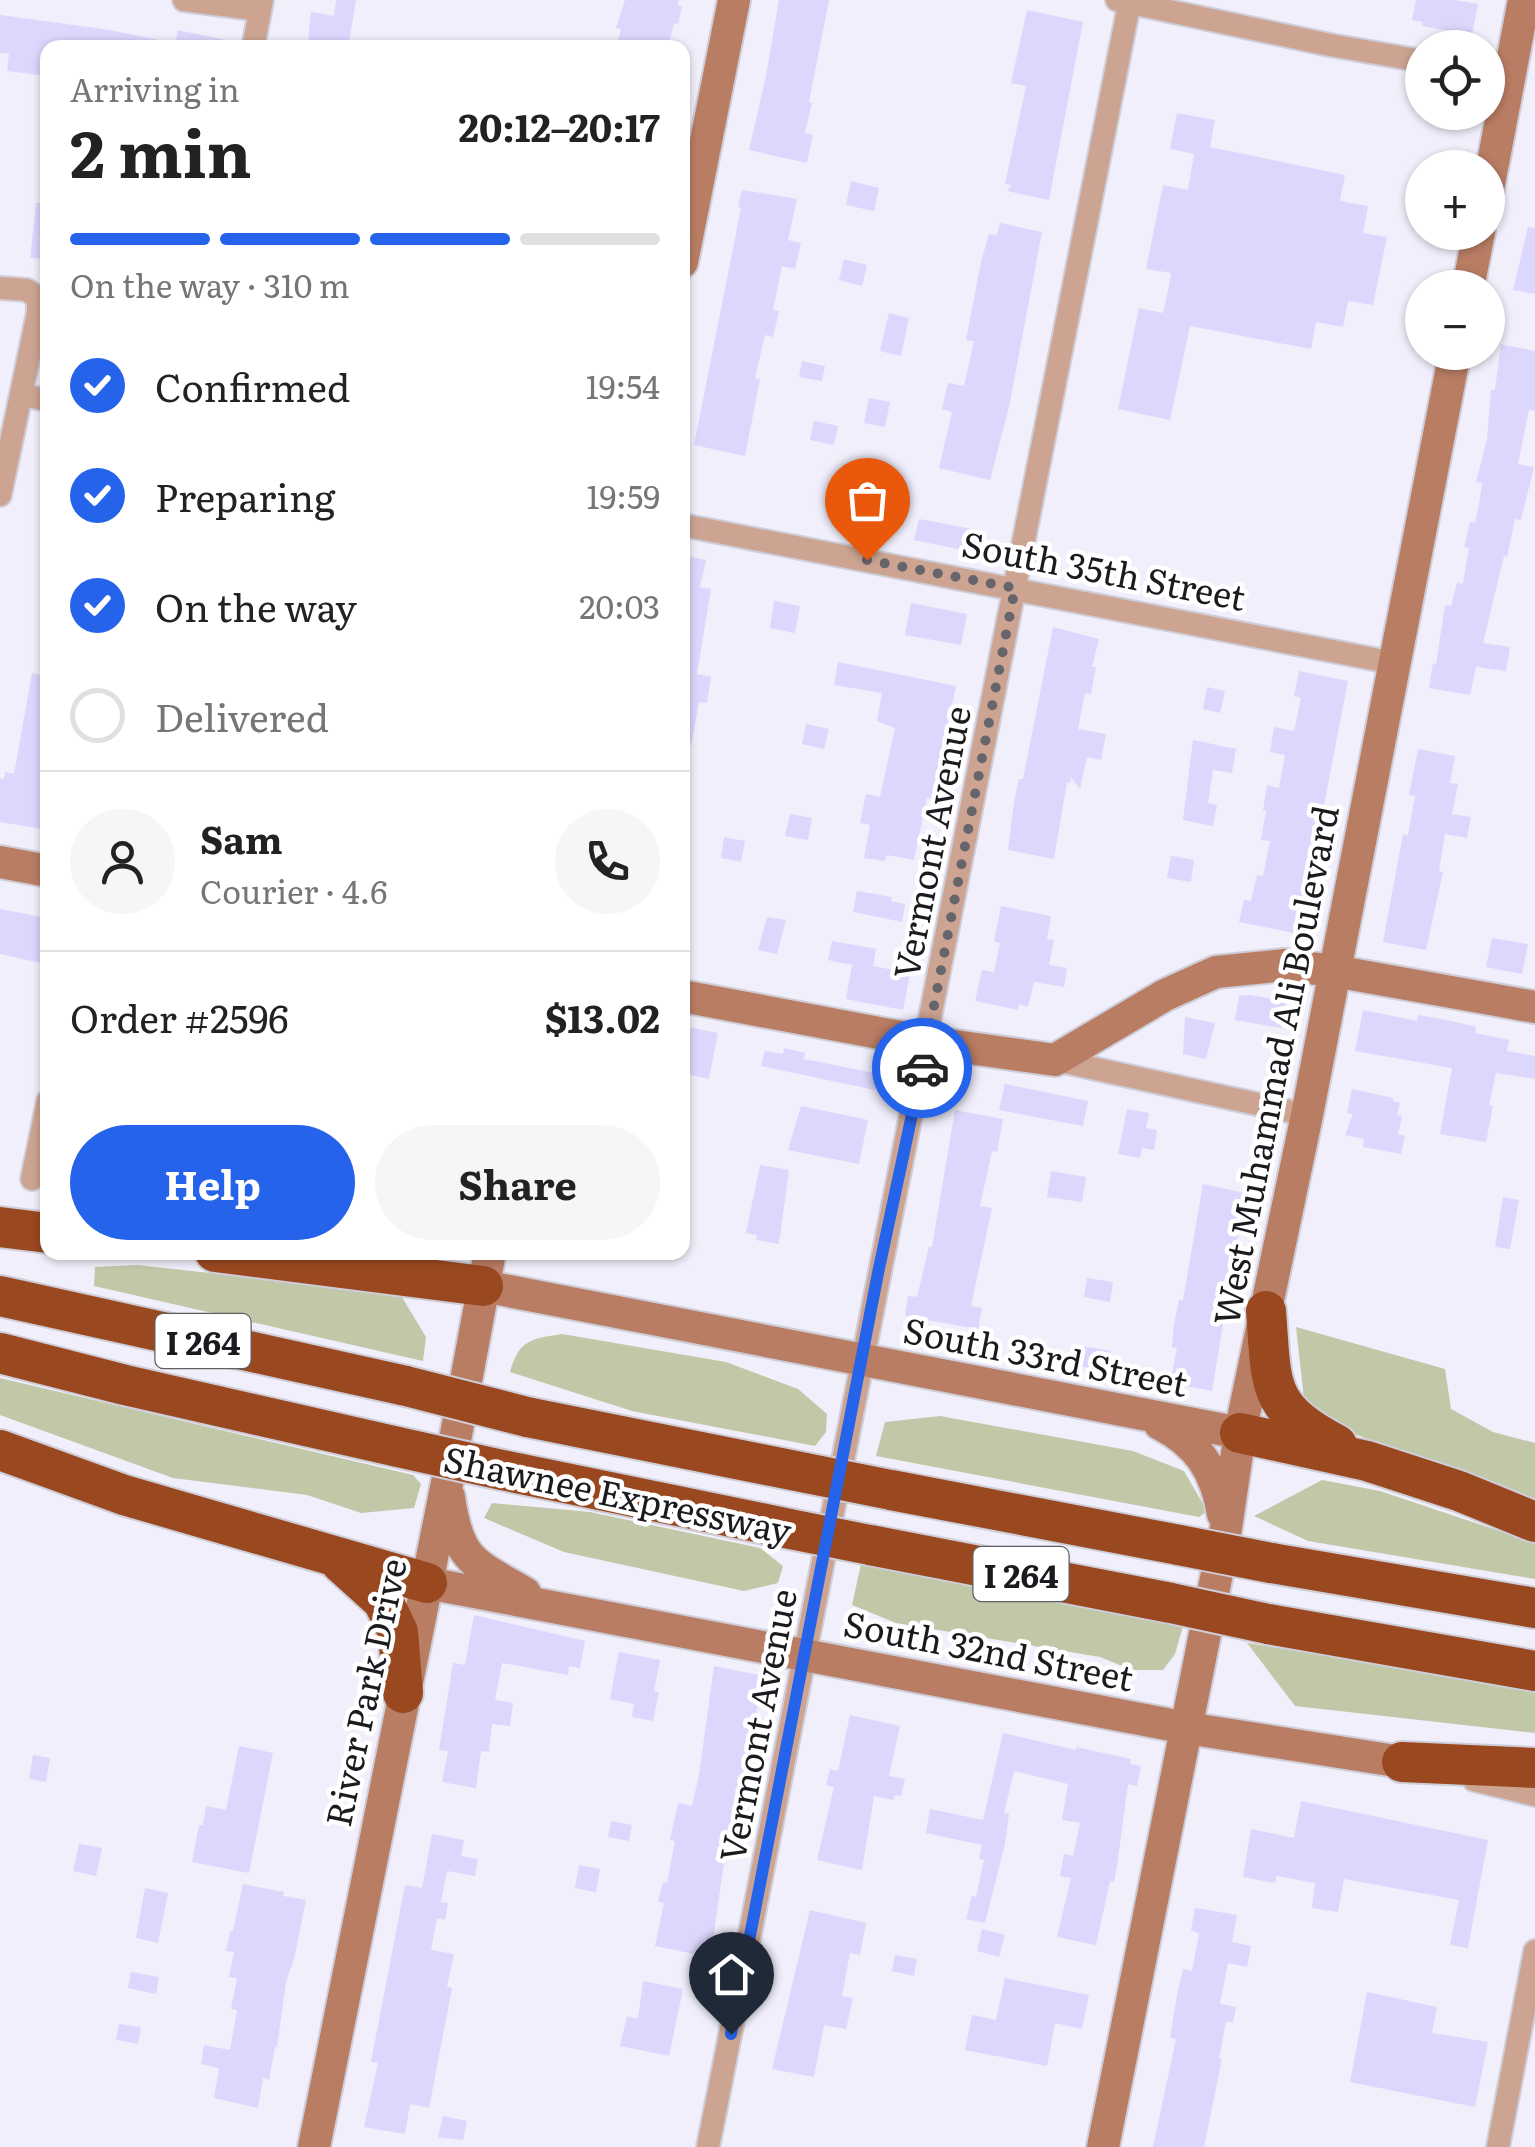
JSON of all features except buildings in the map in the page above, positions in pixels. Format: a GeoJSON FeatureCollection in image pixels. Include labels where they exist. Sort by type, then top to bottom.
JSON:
{"type":"FeatureCollection","features":[{"type":"Feature","properties":{"kind":"highway"},"geometry":{"type":"LineString","coordinates":[[0,1228],[40,1232]]}},
{"type":"Feature","properties":{"kind":"highway"},"geometry":{"type":"LineString","coordinates":[[342,1260],[487,1269]]}},
{"type":"Feature","properties":{"kind":"highway","name":"Shawnee Expressway"},"geometry":{"type":"LineString","coordinates":[[0,1296],[406,1386],[527,1417],[1271,1563],[1535,1608]]}},
{"type":"Feature","properties":{"kind":"highway"},"geometry":{"type":"LineString","coordinates":[[1266,1311],[1272,1382],[1281,1404],[1306,1428],[1367,1461]]}},
{"type":"Feature","properties":{"kind":"highway","name":"Shawnee Expressway"},"geometry":{"type":"LineString","coordinates":[[0,1353],[502,1470],[1268,1624],[1535,1671]]}},
{"type":"Feature","properties":{"kind":"highway"},"geometry":{"type":"LineString","coordinates":[[1240,1433],[1367,1461],[1459,1491],[1535,1522]]}},
{"type":"Feature","properties":{"kind":"highway"},"geometry":{"type":"LineString","coordinates":[[0,1450],[124,1495],[427,1583]]}},
{"type":"Feature","properties":{"kind":"highway"},"geometry":{"type":"LineString","coordinates":[[338,1560],[383,1601],[398,1632],[403,1693]]}},
{"type":"Feature","properties":{"kind":"highway"},"geometry":{"type":"LineString","coordinates":[[1402,1762],[1535,1768]]}},
{"type":"Feature","properties":{"kind":"main road"},"geometry":{"type":"LineString","coordinates":[[690,222],[734,0]]}},
{"type":"Feature","properties":{"kind":"main road"},"geometry":{"type":"LineString","coordinates":[[1505,53],[1524,0]]}},
{"type":"Feature","properties":{"kind":"main road","name":"West Muhammad Ali Boulevard"},"geometry":{"type":"LineString","coordinates":[[1103,2147],[1451,370]]}},
{"type":"Feature","properties":{"kind":"main road"},"geometry":{"type":"LineString","coordinates":[[0,862],[40,870]]}},
{"type":"Feature","properties":{"kind":"main road"},"geometry":{"type":"LineString","coordinates":[[690,998],[927,1042],[1055,1060],[1165,995],[1216,972],[1284,965],[1535,1008]]}},
{"type":"Feature","properties":{"kind":"main road","name":"South 33rd Street"},"geometry":{"type":"LineString","coordinates":[[487,1269],[863,1360],[1240,1433]]}},
{"type":"Feature","properties":{"kind":"main road","name":"River Park Drive"},"geometry":{"type":"LineString","coordinates":[[314,2147],[448,1483],[487,1269]]}},
{"type":"Feature","properties":{"kind":"main road"},"geometry":{"type":"LineString","coordinates":[[1146,1416],[1199,1450],[1219,1493],[1226,1528]]}},
{"type":"Feature","properties":{"kind":"main road"},"geometry":{"type":"LineString","coordinates":[[448,1483],[457,1537],[472,1561],[551,1607]]}},
{"type":"Feature","properties":{"kind":"main road","name":"South 32nd Street"},"geometry":{"type":"LineString","coordinates":[[427,1583],[1186,1728],[1402,1762]]}},
{"type":"Feature","properties":{"kind":"street"},"geometry":{"type":"LineString","coordinates":[[184,0],[261,5],[254,40]]}},
{"type":"Feature","properties":{"kind":"street"},"geometry":{"type":"LineString","coordinates":[[1126,1],[1405,57]]}},
{"type":"Feature","properties":{"kind":"street","name":"Vermont Avenue"},"geometry":{"type":"LineString","coordinates":[[708,2147],[927,1042],[1126,1]]}},
{"type":"Feature","properties":{"kind":"street"},"geometry":{"type":"LineString","coordinates":[[0,288],[26,290],[38,298],[0,495]]}},
{"type":"Feature","properties":{"kind":"street"},"geometry":{"type":"LineString","coordinates":[[21,395],[40,399]]}},
{"type":"Feature","properties":{"kind":"street","name":"South 35th Street"},"geometry":{"type":"LineString","coordinates":[[690,527],[1394,664]]}},
{"type":"Feature","properties":{"kind":"street"},"geometry":{"type":"LineString","coordinates":[[1055,1060],[1307,1115]]}},
{"type":"Feature","properties":{"kind":"street"},"geometry":{"type":"LineString","coordinates":[[32,1178],[40,1140]]}},
{"type":"Feature","properties":{"kind":"street","name":"South 32nd Street"},"geometry":{"type":"LineString","coordinates":[[1402,1762],[1535,1795]]}},
{"type":"Feature","properties":{"kind":"street"},"geometry":{"type":"LineString","coordinates":[[1498,2147],[1535,1951]]}},
{"type":"Feature","properties":{"kind":"green space"},"geometry":{"type":"Polygon","coordinates":[[[137,1265],[400,1294],[426,1337],[423,1361],[94,1286],[95,1267],[137,1265]]]}},
{"type":"Feature","properties":{"kind":"green space"},"geometry":{"type":"Polygon","coordinates":[[[1296,1327],[1445,1369],[1451,1409],[1493,1432],[1535,1443],[1535,1500],[1330,1425],[1304,1399],[1296,1327]]]}},
{"type":"Feature","properties":{"kind":"green space"},"geometry":{"type":"Polygon","coordinates":[[[562,1334],[726,1362],[798,1389],[827,1414],[826,1432],[815,1446],[632,1411],[510,1372],[517,1353],[527,1343],[562,1334]]]}},
{"type":"Feature","properties":{"kind":"green space"},"geometry":{"type":"Polygon","coordinates":[[[0,1378],[413,1475],[421,1484],[414,1508],[361,1513],[307,1495],[173,1478],[0,1415],[0,1378]]]}},
{"type":"Feature","properties":{"kind":"green space"},"geometry":{"type":"Polygon","coordinates":[[[940,1416],[1133,1451],[1184,1471],[1207,1511],[1199,1517],[876,1456],[885,1422],[940,1416]]]}},
{"type":"Feature","properties":{"kind":"green space"},"geometry":{"type":"Polygon","coordinates":[[[1322,1480],[1380,1491],[1535,1543],[1535,1579],[1308,1541],[1254,1516],[1322,1480]]]}},
{"type":"Feature","properties":{"kind":"green space"},"geometry":{"type":"Polygon","coordinates":[[[492,1503],[590,1512],[760,1548],[783,1566],[778,1583],[744,1591],[564,1552],[484,1518],[492,1503]]]}},
{"type":"Feature","properties":{"kind":"green space"},"geometry":{"type":"Polygon","coordinates":[[[861,1564],[1184,1623],[1175,1654],[1163,1670],[1132,1670],[1100,1657],[896,1623],[852,1605],[861,1564]]]}},
{"type":"Feature","properties":{"kind":"green space"},"geometry":{"type":"Polygon","coordinates":[[[1247,1643],[1535,1689],[1535,1733],[1295,1706],[1247,1643]]]}},
{"type":"Feature","properties":{"kind":"way so far"},"geometry":{"type":"LineString","coordinates":[[867,560],[1015,588],[922,1068]]}},
{"type":"Feature","properties":{"kind":"route"},"geometry":{"type":"LineString","coordinates":[[731,2034],[878,1273],[922,1068]]}}]}
